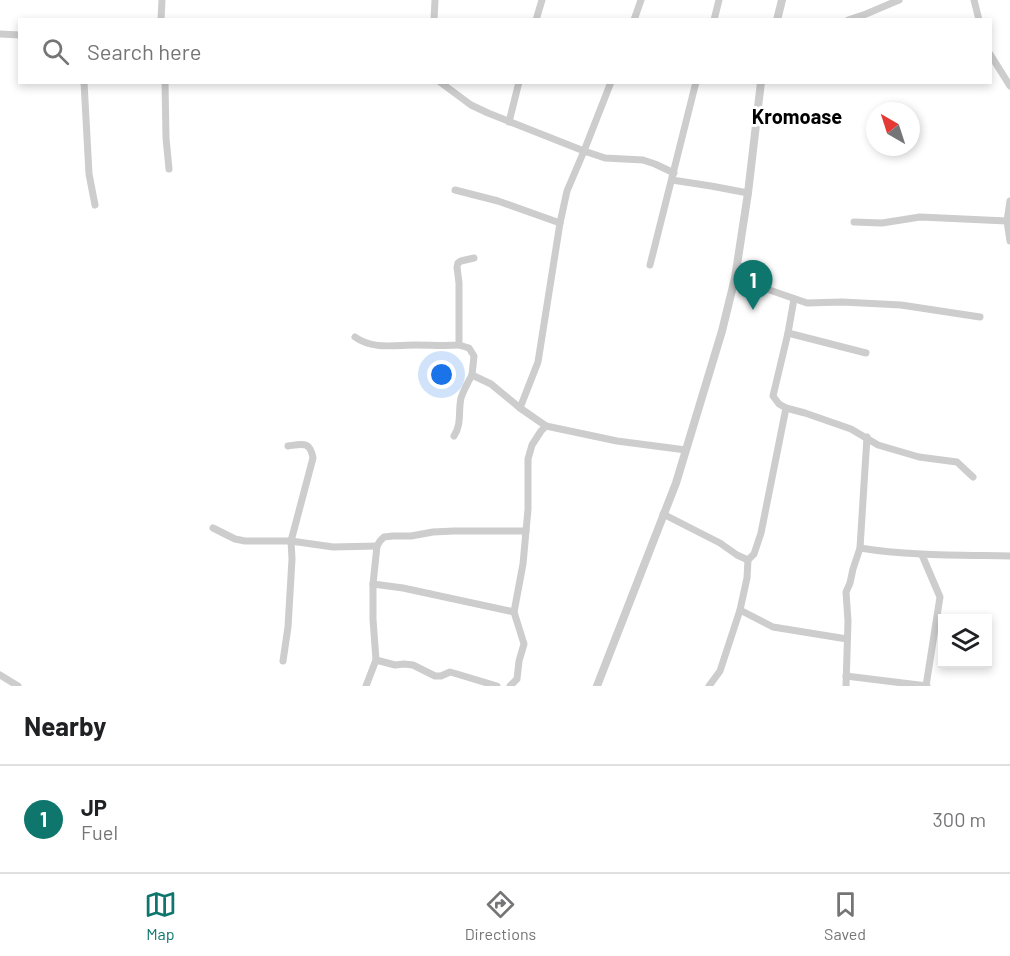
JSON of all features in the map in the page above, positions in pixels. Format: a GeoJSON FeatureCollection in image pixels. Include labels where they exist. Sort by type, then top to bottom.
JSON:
{"type":"FeatureCollection","features":[{"type":"Feature","properties":{"kind":"street"},"geometry":{"type":"LineString","coordinates":[[161,18],[162,0]]}},
{"type":"Feature","properties":{"kind":"street"},"geometry":{"type":"LineString","coordinates":[[434,18],[435,0]]}},
{"type":"Feature","properties":{"kind":"street"},"geometry":{"type":"LineString","coordinates":[[537,18],[542,0]]}},
{"type":"Feature","properties":{"kind":"street"},"geometry":{"type":"LineString","coordinates":[[635,18],[641,0]]}},
{"type":"Feature","properties":{"kind":"street"},"geometry":{"type":"LineString","coordinates":[[714,18],[719,0]]}},
{"type":"Feature","properties":{"kind":"street"},"geometry":{"type":"LineString","coordinates":[[778,18],[782,0]]}},
{"type":"Feature","properties":{"kind":"street"},"geometry":{"type":"LineString","coordinates":[[854,18],[899,0]]}},
{"type":"Feature","properties":{"kind":"street"},"geometry":{"type":"LineString","coordinates":[[974,0],[978,18]]}},
{"type":"Feature","properties":{"kind":"street"},"geometry":{"type":"LineString","coordinates":[[0,34],[18,35]]}},
{"type":"Feature","properties":{"kind":"street"},"geometry":{"type":"LineString","coordinates":[[992,57],[1010,86]]}},
{"type":"Feature","properties":{"kind":"street"},"geometry":{"type":"LineString","coordinates":[[84,84],[88,174],[95,205]]}},
{"type":"Feature","properties":{"kind":"street"},"geometry":{"type":"LineString","coordinates":[[165,84],[169,169]]}},
{"type":"Feature","properties":{"kind":"street"},"geometry":{"type":"LineString","coordinates":[[443,84],[471,105],[584,151],[605,158],[643,160],[655,164],[673,177],[748,193]]}},
{"type":"Feature","properties":{"kind":"street"},"geometry":{"type":"LineString","coordinates":[[509,122],[518,84]]}},
{"type":"Feature","properties":{"kind":"street"},"geometry":{"type":"LineString","coordinates":[[520,408],[538,362],[567,191],[610,84]]}},
{"type":"Feature","properties":{"kind":"street"},"geometry":{"type":"LineString","coordinates":[[650,265],[696,84]]}},
{"type":"Feature","properties":{"kind":"street"},"geometry":{"type":"LineString","coordinates":[[597,686],[676,483],[722,332],[735,278],[761,84]]}},
{"type":"Feature","properties":{"kind":"street"},"geometry":{"type":"LineString","coordinates":[[456,190],[498,201],[560,223]]}},
{"type":"Feature","properties":{"kind":"street"},"geometry":{"type":"LineString","coordinates":[[1010,201],[1007,221],[1010,241]]}},
{"type":"Feature","properties":{"kind":"street"},"geometry":{"type":"LineString","coordinates":[[854,222],[882,223],[921,217],[1007,221]]}},
{"type":"Feature","properties":{"kind":"street"},"geometry":{"type":"LineString","coordinates":[[459,345],[457,267],[461,261],[474,258]]}},
{"type":"Feature","properties":{"kind":"street"},"geometry":{"type":"LineString","coordinates":[[735,278],[807,303],[902,305],[980,318]]}},
{"type":"Feature","properties":{"kind":"street"},"geometry":{"type":"LineString","coordinates":[[794,299],[773,396],[779,404],[851,429],[878,444],[898,451],[919,457],[957,462],[973,477]]}},
{"type":"Feature","properties":{"kind":"street"},"geometry":{"type":"LineString","coordinates":[[788,333],[866,353]]}},
{"type":"Feature","properties":{"kind":"street"},"geometry":{"type":"LineString","coordinates":[[355,338],[361,342],[384,346],[459,345],[469,348],[474,356],[472,375],[461,398],[460,422],[454,436]]}},
{"type":"Feature","properties":{"kind":"street"},"geometry":{"type":"LineString","coordinates":[[472,375],[492,384],[546,426],[618,441],[687,450]]}},
{"type":"Feature","properties":{"kind":"street"},"geometry":{"type":"LineString","coordinates":[[709,686],[720,671],[740,610],[747,578],[748,560],[754,554],[761,533],[786,408]]}},
{"type":"Feature","properties":{"kind":"street"},"geometry":{"type":"LineString","coordinates":[[510,686],[517,679],[524,644],[514,612],[523,564],[528,501],[528,459],[532,445],[546,426]]}},
{"type":"Feature","properties":{"kind":"street"},"geometry":{"type":"LineString","coordinates":[[846,686],[848,621],[846,592],[860,548],[867,437]]}},
{"type":"Feature","properties":{"kind":"street"},"geometry":{"type":"LineString","coordinates":[[284,661],[292,560],[291,541],[313,458],[309,447],[304,444],[288,446]]}},
{"type":"Feature","properties":{"kind":"street"},"geometry":{"type":"LineString","coordinates":[[663,514],[748,560]]}},
{"type":"Feature","properties":{"kind":"street"},"geometry":{"type":"LineString","coordinates":[[213,528],[245,541],[291,541],[333,548],[377,546]]}},
{"type":"Feature","properties":{"kind":"street"},"geometry":{"type":"LineString","coordinates":[[366,686],[376,660],[373,584],[377,546],[384,537],[454,531],[526,531]]}},
{"type":"Feature","properties":{"kind":"street"},"geometry":{"type":"LineString","coordinates":[[860,548],[922,555],[1010,556]]}},
{"type":"Feature","properties":{"kind":"street"},"geometry":{"type":"LineString","coordinates":[[846,676],[926,686],[940,597],[922,555]]}},
{"type":"Feature","properties":{"kind":"street"},"geometry":{"type":"LineString","coordinates":[[373,584],[403,588],[514,612]]}},
{"type":"Feature","properties":{"kind":"street"},"geometry":{"type":"LineString","coordinates":[[740,610],[773,627],[847,639]]}},
{"type":"Feature","properties":{"kind":"street"},"geometry":{"type":"LineString","coordinates":[[376,660],[395,665],[413,665],[435,676],[450,672],[497,686]]}},
{"type":"Feature","properties":{"kind":"street"},"geometry":{"type":"LineString","coordinates":[[0,675],[18,686]]}},
{"type":"Feature","properties":{"kind":"place","name":"JP"},"geometry":{"type":"Point","coordinates":[753,310]}},
{"type":"Feature","properties":{"kind":"district","name":"Kromoase"},"geometry":{"type":"Point","coordinates":[797,117]}}]}
